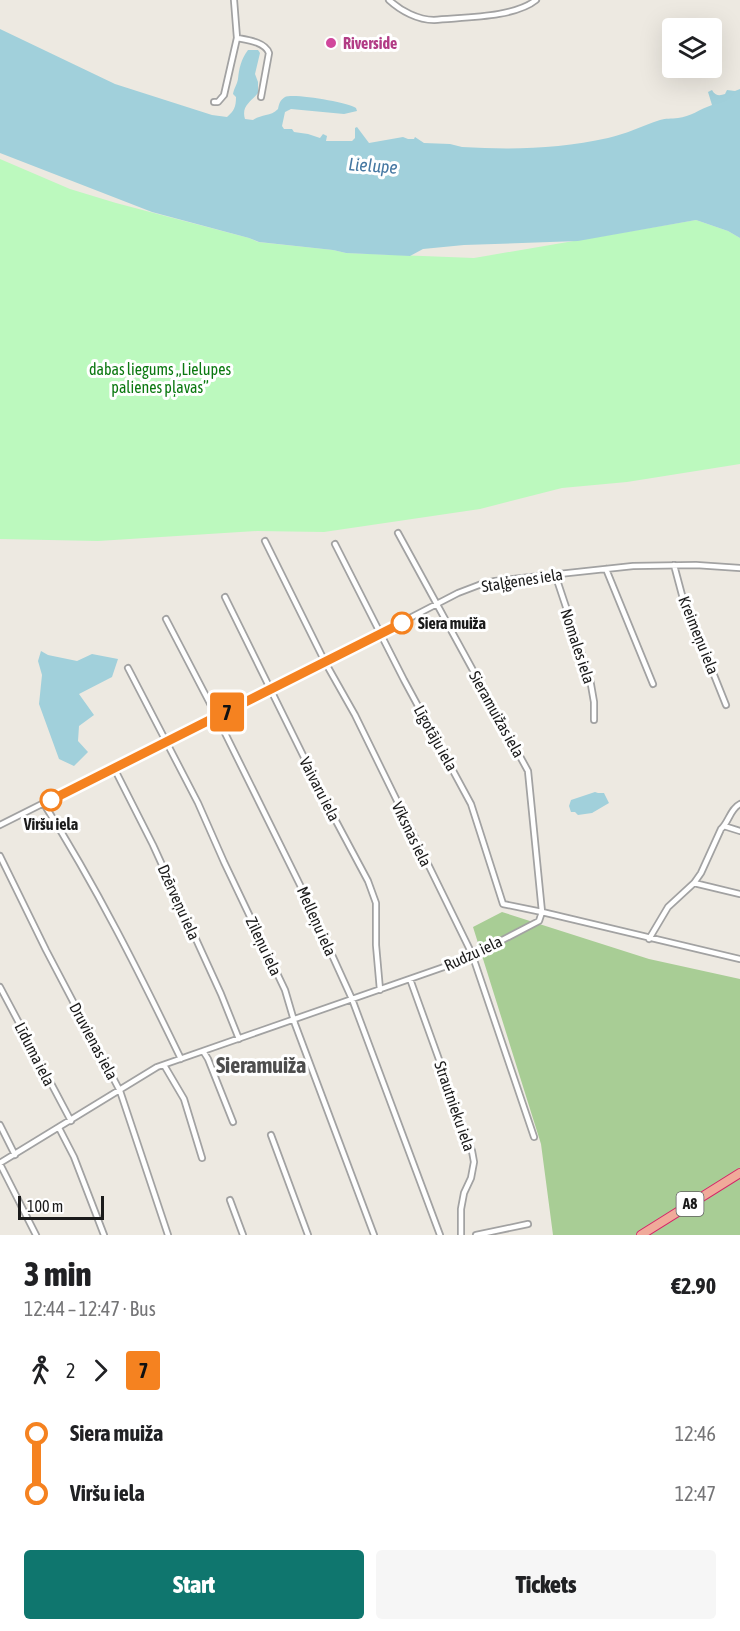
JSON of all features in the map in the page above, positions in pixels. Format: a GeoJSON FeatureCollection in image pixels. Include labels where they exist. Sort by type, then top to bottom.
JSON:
{"type":"FeatureCollection","features":[{"type":"Feature","properties":{"kind":"highway","name":"A8"},"geometry":{"type":"LineString","coordinates":[[641,1235],[740,1173]]}},
{"type":"Feature","properties":{"kind":"street"},"geometry":{"type":"LineString","coordinates":[[214,102],[218,102],[224,95],[237,38],[234,0]]}},
{"type":"Feature","properties":{"kind":"street"},"geometry":{"type":"LineString","coordinates":[[389,0],[425,20],[504,13],[522,9],[536,0]]}},
{"type":"Feature","properties":{"kind":"street"},"geometry":{"type":"LineString","coordinates":[[237,38],[250,40],[268,49],[261,97]]}},
{"type":"Feature","properties":{"kind":"street","name":"Sieramuižas iela"},"geometry":{"type":"LineString","coordinates":[[398,533],[528,771],[542,912]]}},
{"type":"Feature","properties":{"kind":"street","name":"Vīksnas iela"},"geometry":{"type":"LineString","coordinates":[[265,541],[325,662],[355,715],[472,954],[534,1137]]}},
{"type":"Feature","properties":{"kind":"street","name":"Līgotāju iela"},"geometry":{"type":"LineString","coordinates":[[335,544],[380,634],[471,804],[503,904],[542,912]]}},
{"type":"Feature","properties":{"kind":"street","name":"Kreimeņu iela"},"geometry":{"type":"LineString","coordinates":[[674,565],[682,595],[726,705]]}},
{"type":"Feature","properties":{"kind":"street","name":"Staļģenes iela"},"geometry":{"type":"LineString","coordinates":[[0,825],[458,593],[479,585],[503,580],[633,566],[739,568]]}},
{"type":"Feature","properties":{"kind":"street"},"geometry":{"type":"LineString","coordinates":[[606,568],[653,684]]}},
{"type":"Feature","properties":{"kind":"street","name":"Nomales iela"},"geometry":{"type":"LineString","coordinates":[[555,574],[590,679],[594,720]]}},
{"type":"Feature","properties":{"kind":"street","name":"Vaivaru iela"},"geometry":{"type":"LineString","coordinates":[[225,597],[329,808],[368,881],[376,903],[376,945],[380,990]]}},
{"type":"Feature","properties":{"kind":"street","name":"Melleņu iela"},"geometry":{"type":"LineString","coordinates":[[166,619],[302,889],[352,999],[440,1235]]}},
{"type":"Feature","properties":{"kind":"street","name":"Zileņu iela"},"geometry":{"type":"LineString","coordinates":[[128,668],[198,803],[280,981],[374,1235]]}},
{"type":"Feature","properties":{"kind":"street","name":"Dzērveņu iela"},"geometry":{"type":"LineString","coordinates":[[114,768],[153,845],[239,1039]]}},
{"type":"Feature","properties":{"kind":"street"},"geometry":{"type":"LineString","coordinates":[[44,804],[91,881],[181,1059]]}},
{"type":"Feature","properties":{"kind":"street"},"geometry":{"type":"LineString","coordinates":[[649,939],[668,907],[694,883],[706,864],[718,832],[736,806],[740,804]]}},
{"type":"Feature","properties":{"kind":"street"},"geometry":{"type":"LineString","coordinates":[[724,826],[740,831]]}},
{"type":"Feature","properties":{"kind":"street","name":"Druvienas iela"},"geometry":{"type":"LineString","coordinates":[[0,856],[120,1091],[168,1235]]}},
{"type":"Feature","properties":{"kind":"street"},"geometry":{"type":"LineString","coordinates":[[694,883],[740,894]]}},
{"type":"Feature","properties":{"kind":"street"},"geometry":{"type":"LineString","coordinates":[[542,912],[740,960]]}},
{"type":"Feature","properties":{"kind":"street","name":"Rudzu iela"},"geometry":{"type":"LineString","coordinates":[[0,1163],[157,1067],[464,960],[477,950],[489,947],[539,921],[542,912]]}},
{"type":"Feature","properties":{"kind":"street","name":"Strautnieku iela"},"geometry":{"type":"LineString","coordinates":[[410,979],[472,1151],[474,1162],[461,1209],[461,1235]]}},
{"type":"Feature","properties":{"kind":"street","name":"Līduma iela"},"geometry":{"type":"LineString","coordinates":[[0,987],[70,1121]]}},
{"type":"Feature","properties":{"kind":"street"},"geometry":{"type":"LineString","coordinates":[[203,1051],[232,1122]]}},
{"type":"Feature","properties":{"kind":"street"},"geometry":{"type":"LineString","coordinates":[[164,1065],[184,1099],[202,1158]]}},
{"type":"Feature","properties":{"kind":"street"},"geometry":{"type":"LineString","coordinates":[[0,1125],[15,1155]]}},
{"type":"Feature","properties":{"kind":"street"},"geometry":{"type":"LineString","coordinates":[[59,1128],[74,1156],[104,1235]]}},
{"type":"Feature","properties":{"kind":"street"},"geometry":{"type":"LineString","coordinates":[[271,1135],[308,1235]]}},
{"type":"Feature","properties":{"kind":"street"},"geometry":{"type":"LineString","coordinates":[[0,1163],[36,1235]]}},
{"type":"Feature","properties":{"kind":"street"},"geometry":{"type":"LineString","coordinates":[[230,1200],[243,1235]]}},
{"type":"Feature","properties":{"kind":"street"},"geometry":{"type":"LineString","coordinates":[[476,1235],[528,1224]]}},
{"type":"Feature","properties":{"kind":"green space","name":"dabas liegums „Lielupes palienes pļavas”"},"geometry":{"type":"Polygon","coordinates":[[[0,159],[70,189],[258,242],[346,253],[474,258],[696,220],[728,231],[740,238],[740,464],[627,482],[562,488],[480,509],[324,532],[257,531],[98,541],[0,539],[0,159]]]}},
{"type":"Feature","properties":{"kind":"green space"},"geometry":{"type":"Polygon","coordinates":[[[502,912],[649,959],[740,979],[740,1235],[553,1235],[541,1144],[473,927],[502,912]]]}},
{"type":"Feature","properties":{"kind":"water","name":"Lielupe"},"geometry":{"type":"Polygon","coordinates":[[[0,29],[115,84],[212,115],[227,117],[235,106],[236,97],[233,94],[244,57],[248,50],[258,50],[260,53],[255,74],[258,93],[247,104],[244,111],[245,119],[253,120],[272,113],[278,109],[282,99],[290,96],[332,101],[356,108],[357,111],[344,114],[291,109],[285,112],[282,126],[284,129],[292,129],[294,132],[320,138],[323,134],[327,136],[326,141],[352,141],[355,138],[357,127],[369,143],[403,137],[414,139],[415,137],[424,143],[480,148],[535,148],[590,142],[615,136],[662,119],[687,116],[712,105],[708,92],[712,90],[721,95],[727,90],[740,89],[740,238],[728,231],[696,220],[578,241],[464,245],[423,249],[410,256],[346,253],[259,242],[152,212],[0,153],[0,29]]]}},
{"type":"Feature","properties":{"kind":"water"},"geometry":{"type":"Polygon","coordinates":[[[41,651],[48,655],[77,661],[92,654],[118,659],[112,677],[79,694],[94,715],[79,726],[78,741],[88,752],[74,766],[59,759],[39,704],[42,675],[38,661],[41,651]]]}},
{"type":"Feature","properties":{"kind":"water"},"geometry":{"type":"Polygon","coordinates":[[[595,792],[604,793],[609,803],[592,813],[578,815],[571,812],[569,806],[571,800],[595,792]]]}},
{"type":"Feature","properties":{"kind":"bus line","name":"7"},"geometry":{"type":"LineString","coordinates":[[51,800],[402,623]]}},
{"type":"Feature","properties":{"kind":"place","name":"Riverside"},"geometry":{"type":"Point","coordinates":[331,43]}},
{"type":"Feature","properties":{"kind":"place","name":"Siera muiža"},"geometry":{"type":"Point","coordinates":[402,623]}},
{"type":"Feature","properties":{"kind":"place","name":"Viršu iela"},"geometry":{"type":"Point","coordinates":[51,800]}},
{"type":"Feature","properties":{"kind":"district","name":"Sieramuiža"},"geometry":{"type":"Point","coordinates":[261,1065]}}]}
